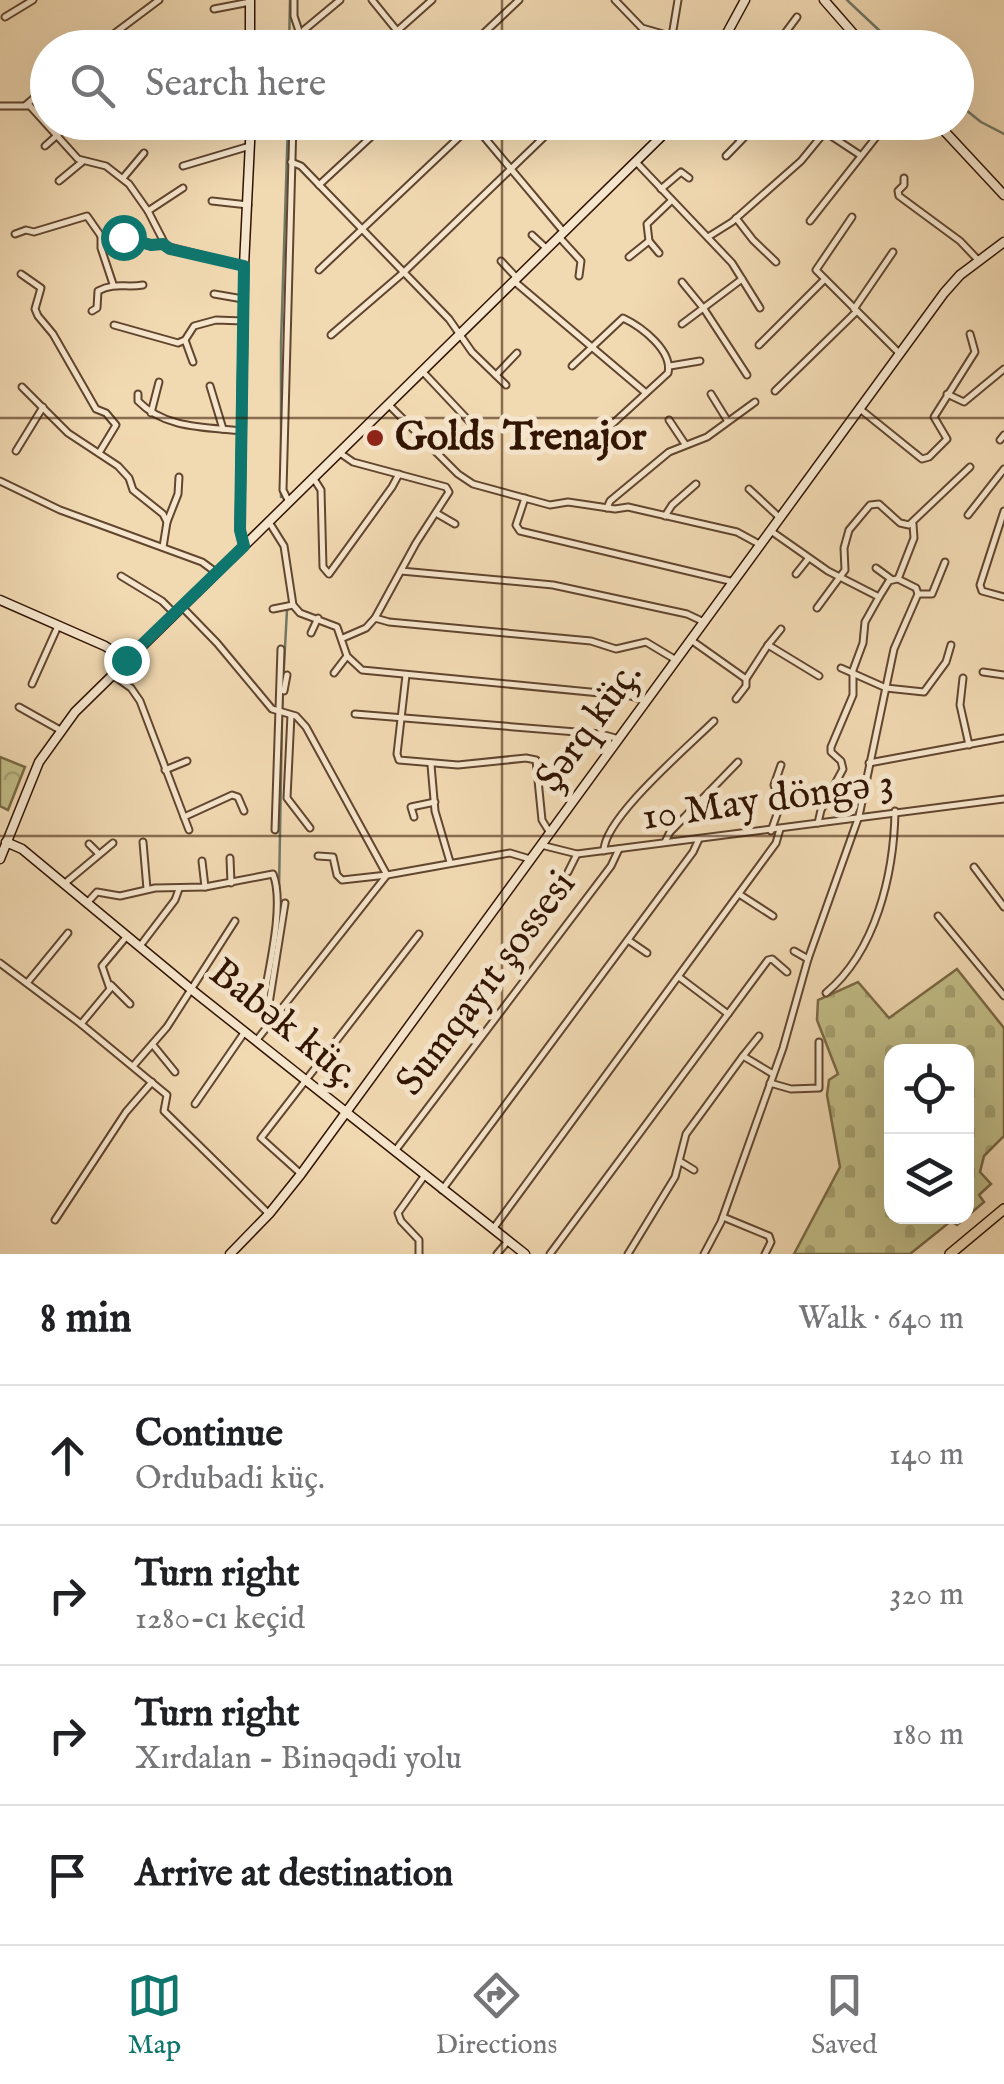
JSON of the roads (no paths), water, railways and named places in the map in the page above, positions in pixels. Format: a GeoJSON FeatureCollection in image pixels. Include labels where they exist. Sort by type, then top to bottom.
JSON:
{"type":"FeatureCollection","features":[{"type":"Feature","properties":{"kind":"main road"},"geometry":{"type":"LineString","coordinates":[[950,1254],[1004,1208]]}},
{"type":"Feature","properties":{"kind":"street"},"geometry":{"type":"LineString","coordinates":[[5,17],[33,0]]}},
{"type":"Feature","properties":{"kind":"street"},"geometry":{"type":"LineString","coordinates":[[119,30],[160,0]]}},
{"type":"Feature","properties":{"kind":"street"},"geometry":{"type":"LineString","coordinates":[[294,0],[299,30]]}},
{"type":"Feature","properties":{"kind":"street"},"geometry":{"type":"LineString","coordinates":[[305,30],[340,0]]}},
{"type":"Feature","properties":{"kind":"street"},"geometry":{"type":"LineString","coordinates":[[372,0],[397,30],[432,0]]}},
{"type":"Feature","properties":{"kind":"street"},"geometry":{"type":"LineString","coordinates":[[487,30],[519,0]]}},
{"type":"Feature","properties":{"kind":"street"},"geometry":{"type":"LineString","coordinates":[[615,0],[648,30]]}},
{"type":"Feature","properties":{"kind":"street"},"geometry":{"type":"LineString","coordinates":[[673,30],[678,0]]}},
{"type":"Feature","properties":{"kind":"street"},"geometry":{"type":"LineString","coordinates":[[727,30],[745,0]]}},
{"type":"Feature","properties":{"kind":"street"},"geometry":{"type":"LineString","coordinates":[[824,0],[849,30]]}},
{"type":"Feature","properties":{"kind":"street"},"geometry":{"type":"LineString","coordinates":[[214,9],[250,1],[250,30]]}},
{"type":"Feature","properties":{"kind":"street"},"geometry":{"type":"LineString","coordinates":[[787,30],[796,18]]}},
{"type":"Feature","properties":{"kind":"street"},"geometry":{"type":"LineString","coordinates":[[1,109],[30,101]]}},
{"type":"Feature","properties":{"kind":"street"},"geometry":{"type":"LineString","coordinates":[[26,104],[30,108]]}},
{"type":"Feature","properties":{"kind":"street"},"geometry":{"type":"LineString","coordinates":[[45,146],[52,140]]}},
{"type":"Feature","properties":{"kind":"street"},"geometry":{"type":"LineString","coordinates":[[60,140],[82,162],[106,166],[123,178],[148,211],[163,244],[170,249],[244,266]]}},
{"type":"Feature","properties":{"kind":"street"},"geometry":{"type":"LineString","coordinates":[[244,546],[240,530],[250,140]]}},
{"type":"Feature","properties":{"kind":"street"},"geometry":{"type":"LineString","coordinates":[[289,502],[283,490],[292,140]]}},
{"type":"Feature","properties":{"kind":"street"},"geometry":{"type":"LineString","coordinates":[[319,184],[367,140]]}},
{"type":"Feature","properties":{"kind":"street"},"geometry":{"type":"LineString","coordinates":[[318,270],[456,140]]}},
{"type":"Feature","properties":{"kind":"street"},"geometry":{"type":"LineString","coordinates":[[487,140],[581,261],[579,276]]}},
{"type":"Feature","properties":{"kind":"street"},"geometry":{"type":"LineString","coordinates":[[331,336],[403,273],[541,140]]}},
{"type":"Feature","properties":{"kind":"street"},"geometry":{"type":"LineString","coordinates":[[0,859],[39,762],[60,730],[126,660],[659,140]]}},
{"type":"Feature","properties":{"kind":"street"},"geometry":{"type":"LineString","coordinates":[[708,237],[736,218],[801,161],[818,140]]}},
{"type":"Feature","properties":{"kind":"street"},"geometry":{"type":"LineString","coordinates":[[838,140],[861,155]]}},
{"type":"Feature","properties":{"kind":"street"},"geometry":{"type":"LineString","coordinates":[[810,222],[873,140]]}},
{"type":"Feature","properties":{"kind":"street"},"geometry":{"type":"LineString","coordinates":[[953,140],[1004,194]]}},
{"type":"Feature","properties":{"kind":"street"},"geometry":{"type":"LineString","coordinates":[[726,156],[741,141]]}},
{"type":"Feature","properties":{"kind":"street"},"geometry":{"type":"LineString","coordinates":[[183,166],[250,146]]}},
{"type":"Feature","properties":{"kind":"street"},"geometry":{"type":"LineString","coordinates":[[123,178],[144,153]]}},
{"type":"Feature","properties":{"kind":"street"},"geometry":{"type":"LineString","coordinates":[[60,181],[82,162]]}},
{"type":"Feature","properties":{"kind":"street"},"geometry":{"type":"LineString","coordinates":[[291,162],[301,166],[319,184],[506,384]]}},
{"type":"Feature","properties":{"kind":"street"},"geometry":{"type":"LineString","coordinates":[[638,163],[708,237],[760,308]]}},
{"type":"Feature","properties":{"kind":"street"},"geometry":{"type":"LineString","coordinates":[[661,189],[682,172],[690,178]]}},
{"type":"Feature","properties":{"kind":"street"},"geometry":{"type":"LineString","coordinates":[[904,178],[899,196],[960,241],[979,261]]}},
{"type":"Feature","properties":{"kind":"street"},"geometry":{"type":"LineString","coordinates":[[148,211],[183,188]]}},
{"type":"Feature","properties":{"kind":"street"},"geometry":{"type":"LineString","coordinates":[[212,201],[248,205]]}},
{"type":"Feature","properties":{"kind":"street"},"geometry":{"type":"LineString","coordinates":[[658,252],[650,241],[647,224],[672,201]]}},
{"type":"Feature","properties":{"kind":"street"},"geometry":{"type":"LineString","coordinates":[[15,234],[86,216],[101,236],[100,248],[113,284]]}},
{"type":"Feature","properties":{"kind":"street"},"geometry":{"type":"LineString","coordinates":[[852,217],[817,272],[898,353]]}},
{"type":"Feature","properties":{"kind":"street"},"geometry":{"type":"LineString","coordinates":[[736,218],[776,262]]}},
{"type":"Feature","properties":{"kind":"street"},"geometry":{"type":"LineString","coordinates":[[532,234],[548,250]]}},
{"type":"Feature","properties":{"kind":"street"},"geometry":{"type":"LineString","coordinates":[[101,236],[163,244]]}},
{"type":"Feature","properties":{"kind":"street"},"geometry":{"type":"LineString","coordinates":[[630,257],[650,241]]}},
{"type":"Feature","properties":{"kind":"street","name":"Şərq küç."},"geometry":{"type":"LineString","coordinates":[[230,1254],[301,1174],[949,286],[1004,242]]}},
{"type":"Feature","properties":{"kind":"street"},"geometry":{"type":"LineString","coordinates":[[775,392],[855,310],[892,252]]}},
{"type":"Feature","properties":{"kind":"street"},"geometry":{"type":"LineString","coordinates":[[500,260],[517,281],[646,393]]}},
{"type":"Feature","properties":{"kind":"street"},"geometry":{"type":"LineString","coordinates":[[21,274],[42,288],[35,308],[38,316],[53,334],[96,409],[106,413],[116,425],[100,452]]}},
{"type":"Feature","properties":{"kind":"street"},"geometry":{"type":"LineString","coordinates":[[682,324],[742,279]]}},
{"type":"Feature","properties":{"kind":"street"},"geometry":{"type":"LineString","coordinates":[[759,345],[824,280]]}},
{"type":"Feature","properties":{"kind":"street"},"geometry":{"type":"LineString","coordinates":[[682,282],[747,375]]}},
{"type":"Feature","properties":{"kind":"street"},"geometry":{"type":"LineString","coordinates":[[92,311],[97,308],[98,291],[113,284],[143,285]]}},
{"type":"Feature","properties":{"kind":"street"},"geometry":{"type":"LineString","coordinates":[[214,294],[244,299]]}},
{"type":"Feature","properties":{"kind":"street"},"geometry":{"type":"LineString","coordinates":[[572,366],[619,320],[628,319],[665,352],[668,373],[607,429]]}},
{"type":"Feature","properties":{"kind":"street"},"geometry":{"type":"LineString","coordinates":[[114,325],[178,343],[185,340],[194,326],[216,320],[244,321]]}},
{"type":"Feature","properties":{"kind":"street"},"geometry":{"type":"LineString","coordinates":[[859,408],[926,459],[947,439],[934,418],[975,352],[970,334]]}},
{"type":"Feature","properties":{"kind":"street"},"geometry":{"type":"LineString","coordinates":[[185,340],[193,362]]}},
{"type":"Feature","properties":{"kind":"street"},"geometry":{"type":"LineString","coordinates":[[496,375],[518,353]]}},
{"type":"Feature","properties":{"kind":"street"},"geometry":{"type":"LineString","coordinates":[[670,366],[700,361]]}},
{"type":"Feature","properties":{"kind":"street"},"geometry":{"type":"LineString","coordinates":[[947,394],[964,402],[1004,369]]}},
{"type":"Feature","properties":{"kind":"street"},"geometry":{"type":"LineString","coordinates":[[422,372],[469,420]]}},
{"type":"Feature","properties":{"kind":"street"},"geometry":{"type":"LineString","coordinates":[[151,413],[159,382]]}},
{"type":"Feature","properties":{"kind":"street"},"geometry":{"type":"LineString","coordinates":[[210,386],[224,429]]}},
{"type":"Feature","properties":{"kind":"street"},"geometry":{"type":"LineString","coordinates":[[22,387],[68,433],[118,466],[133,490],[163,514],[167,522]]}},
{"type":"Feature","properties":{"kind":"street"},"geometry":{"type":"LineString","coordinates":[[138,394],[138,401],[151,413],[180,424],[242,431]]}},
{"type":"Feature","properties":{"kind":"street"},"geometry":{"type":"LineString","coordinates":[[711,394],[728,420]]}},
{"type":"Feature","properties":{"kind":"street"},"geometry":{"type":"LineString","coordinates":[[607,508],[610,501],[669,452],[700,440],[755,402]]}},
{"type":"Feature","properties":{"kind":"street"},"geometry":{"type":"LineString","coordinates":[[16,451],[44,406]]}},
{"type":"Feature","properties":{"kind":"street"},"geometry":{"type":"LineString","coordinates":[[389,406],[467,481],[550,504],[628,507],[738,532],[761,545]]}},
{"type":"Feature","properties":{"kind":"street"},"geometry":{"type":"LineString","coordinates":[[669,420],[686,444]]}},
{"type":"Feature","properties":{"kind":"street"},"geometry":{"type":"LineString","coordinates":[[340,453],[353,462],[446,487],[449,492],[375,618],[366,628],[343,638]]}},
{"type":"Feature","properties":{"kind":"street"},"geometry":{"type":"LineString","coordinates":[[817,608],[845,570],[844,548],[850,530],[870,505],[879,504],[904,525],[913,524],[970,467]]}},
{"type":"Feature","properties":{"kind":"street"},"geometry":{"type":"LineString","coordinates":[[968,515],[1004,470]]}},
{"type":"Feature","properties":{"kind":"street"},"geometry":{"type":"LineString","coordinates":[[314,478],[321,490],[323,566],[329,574],[399,474]]}},
{"type":"Feature","properties":{"kind":"street"},"geometry":{"type":"LineString","coordinates":[[164,547],[180,477]]}},
{"type":"Feature","properties":{"kind":"street"},"geometry":{"type":"LineString","coordinates":[[0,482],[60,510],[202,562],[218,573]]}},
{"type":"Feature","properties":{"kind":"street"},"geometry":{"type":"LineString","coordinates":[[665,516],[672,504],[696,484]]}},
{"type":"Feature","properties":{"kind":"street"},"geometry":{"type":"LineString","coordinates":[[749,489],[780,518]]}},
{"type":"Feature","properties":{"kind":"street"},"geometry":{"type":"LineString","coordinates":[[525,498],[516,525],[520,531],[734,582]]}},
{"type":"Feature","properties":{"kind":"street"},"geometry":{"type":"LineString","coordinates":[[1004,511],[980,585],[982,591],[1004,597]]}},
{"type":"Feature","properties":{"kind":"street"},"geometry":{"type":"LineString","coordinates":[[436,513],[455,524]]}},
{"type":"Feature","properties":{"kind":"street"},"geometry":{"type":"LineString","coordinates":[[269,522],[284,546],[293,605],[300,613],[337,627],[347,656],[362,670],[631,696],[645,701]]}},
{"type":"Feature","properties":{"kind":"street"},"geometry":{"type":"LineString","coordinates":[[818,823],[820,810],[843,769],[830,752],[852,695],[866,622],[879,597],[895,579],[914,538],[913,524]]}},
{"type":"Feature","properties":{"kind":"street"},"geometry":{"type":"LineString","coordinates":[[770,531],[808,559],[879,597]]}},
{"type":"Feature","properties":{"kind":"street"},"geometry":{"type":"LineString","coordinates":[[796,574],[808,559]]}},
{"type":"Feature","properties":{"kind":"street"},"geometry":{"type":"LineString","coordinates":[[918,594],[932,594],[945,562]]}},
{"type":"Feature","properties":{"kind":"street"},"geometry":{"type":"LineString","coordinates":[[704,1254],[723,1216],[800,995],[808,959],[858,816],[900,634],[918,594],[916,588],[876,568]]}},
{"type":"Feature","properties":{"kind":"street"},"geometry":{"type":"LineString","coordinates":[[401,571],[552,585],[687,614],[704,622]]}},
{"type":"Feature","properties":{"kind":"street"},"geometry":{"type":"LineString","coordinates":[[121,576],[178,610],[218,643],[272,710],[301,720],[387,875]]}},
{"type":"Feature","properties":{"kind":"street"},"geometry":{"type":"LineString","coordinates":[[0,600],[105,646],[126,660]]}},
{"type":"Feature","properties":{"kind":"street"},"geometry":{"type":"LineString","coordinates":[[273,609],[293,605]]}},
{"type":"Feature","properties":{"kind":"street"},"geometry":{"type":"LineString","coordinates":[[311,633],[318,618]]}},
{"type":"Feature","properties":{"kind":"street"},"geometry":{"type":"LineString","coordinates":[[375,618],[596,642],[612,648],[646,642],[676,660]]}},
{"type":"Feature","properties":{"kind":"street"},"geometry":{"type":"LineString","coordinates":[[32,684],[58,626]]}},
{"type":"Feature","properties":{"kind":"street"},"geometry":{"type":"LineString","coordinates":[[736,699],[781,629]]}},
{"type":"Feature","properties":{"kind":"street"},"geometry":{"type":"LineString","coordinates":[[691,640],[746,678]]}},
{"type":"Feature","properties":{"kind":"street"},"geometry":{"type":"LineString","coordinates":[[768,645],[819,676]]}},
{"type":"Feature","properties":{"kind":"street"},"geometry":{"type":"LineString","coordinates":[[841,668],[886,688],[927,691],[946,662],[951,646]]}},
{"type":"Feature","properties":{"kind":"street"},"geometry":{"type":"LineString","coordinates":[[281,650],[287,798],[310,828]]}},
{"type":"Feature","properties":{"kind":"street"},"geometry":{"type":"LineString","coordinates":[[334,674],[347,656]]}},
{"type":"Feature","properties":{"kind":"street"},"geometry":{"type":"LineString","coordinates":[[983,672],[1004,675]]}},
{"type":"Feature","properties":{"kind":"street"},"geometry":{"type":"LineString","coordinates":[[112,674],[136,694],[189,830]]}},
{"type":"Feature","properties":{"kind":"street"},"geometry":{"type":"LineString","coordinates":[[275,830],[287,675]]}},
{"type":"Feature","properties":{"kind":"street"},"geometry":{"type":"LineString","coordinates":[[406,675],[399,760],[432,765],[536,760],[542,820],[550,833]]}},
{"type":"Feature","properties":{"kind":"street"},"geometry":{"type":"LineString","coordinates":[[963,678],[960,704],[969,745]]}},
{"type":"Feature","properties":{"kind":"street"},"geometry":{"type":"LineString","coordinates":[[19,706],[60,730]]}},
{"type":"Feature","properties":{"kind":"street"},"geometry":{"type":"LineString","coordinates":[[355,714],[602,734],[619,739]]}},
{"type":"Feature","properties":{"kind":"street"},"geometry":{"type":"LineString","coordinates":[[604,851],[606,835],[630,804],[714,721]]}},
{"type":"Feature","properties":{"kind":"street"},"geometry":{"type":"LineString","coordinates":[[869,763],[1004,738]]}},
{"type":"Feature","properties":{"kind":"street"},"geometry":{"type":"LineString","coordinates":[[166,770],[187,760]]}},
{"type":"Feature","properties":{"kind":"street"},"geometry":{"type":"LineString","coordinates":[[665,842],[670,832],[738,762]]}},
{"type":"Feature","properties":{"kind":"street"},"geometry":{"type":"LineString","coordinates":[[432,765],[437,822],[450,862]]}},
{"type":"Feature","properties":{"kind":"street"},"geometry":{"type":"LineString","coordinates":[[771,831],[781,803],[774,785],[781,765]]}},
{"type":"Feature","properties":{"kind":"street"},"geometry":{"type":"LineString","coordinates":[[184,817],[232,795],[238,797],[244,811]]}},
{"type":"Feature","properties":{"kind":"street","name":"10 May döngə 3"},"geometry":{"type":"LineString","coordinates":[[541,845],[577,854],[1004,798]]}},
{"type":"Feature","properties":{"kind":"street"},"geometry":{"type":"LineString","coordinates":[[414,817],[411,807],[435,802]]}},
{"type":"Feature","properties":{"kind":"street"},"geometry":{"type":"LineString","coordinates":[[826,993],[847,974],[869,931],[890,870],[895,811]]}},
{"type":"Feature","properties":{"kind":"street"},"geometry":{"type":"LineString","coordinates":[[493,1228],[776,843],[780,829]]}},
{"type":"Feature","properties":{"kind":"street"},"geometry":{"type":"LineString","coordinates":[[442,1190],[699,839]]}},
{"type":"Feature","properties":{"kind":"street","name":"Babək küç."},"geometry":{"type":"LineString","coordinates":[[6,842],[22,849],[256,1042],[525,1254]]}},
{"type":"Feature","properties":{"kind":"street"},"geometry":{"type":"LineString","coordinates":[[142,842],[147,889]]}},
{"type":"Feature","properties":{"kind":"street"},"geometry":{"type":"LineString","coordinates":[[64,884],[113,843]]}},
{"type":"Feature","properties":{"kind":"street"},"geometry":{"type":"LineString","coordinates":[[89,844],[98,854]]}},
{"type":"Feature","properties":{"kind":"street","name":"Sumqayıt şossesi"},"geometry":{"type":"LineString","coordinates":[[395,1151],[611,866],[618,848]]}},
{"type":"Feature","properties":{"kind":"street"},"geometry":{"type":"LineString","coordinates":[[318,856],[333,857],[336,875],[342,880],[510,854],[530,860]]}},
{"type":"Feature","properties":{"kind":"street"},"geometry":{"type":"LineString","coordinates":[[568,872],[577,854]]}},
{"type":"Feature","properties":{"kind":"street"},"geometry":{"type":"LineString","coordinates":[[230,858],[230,883]]}},
{"type":"Feature","properties":{"kind":"street"},"geometry":{"type":"LineString","coordinates":[[202,862],[205,887]]}},
{"type":"Feature","properties":{"kind":"street"},"geometry":{"type":"LineString","coordinates":[[974,867],[1004,908]]}},
{"type":"Feature","properties":{"kind":"street"},"geometry":{"type":"LineString","coordinates":[[88,902],[97,892],[120,896],[147,889],[205,887],[270,873],[275,877],[275,920],[261,1014],[268,1024]]}},
{"type":"Feature","properties":{"kind":"street"},"geometry":{"type":"LineString","coordinates":[[256,1042],[387,875]]}},
{"type":"Feature","properties":{"kind":"street"},"geometry":{"type":"LineString","coordinates":[[140,946],[179,889]]}},
{"type":"Feature","properties":{"kind":"street"},"geometry":{"type":"LineString","coordinates":[[738,894],[772,916]]}},
{"type":"Feature","properties":{"kind":"street"},"geometry":{"type":"LineString","coordinates":[[268,1024],[285,903]]}},
{"type":"Feature","properties":{"kind":"street"},"geometry":{"type":"LineString","coordinates":[[938,916],[1004,996]]}},
{"type":"Feature","properties":{"kind":"street"},"geometry":{"type":"LineString","coordinates":[[134,1065],[192,990],[235,922]]}},
{"type":"Feature","properties":{"kind":"street"},"geometry":{"type":"LineString","coordinates":[[27,984],[68,933]]}},
{"type":"Feature","properties":{"kind":"street"},"geometry":{"type":"LineString","coordinates":[[301,1174],[261,1140],[420,934]]}},
{"type":"Feature","properties":{"kind":"street"},"geometry":{"type":"LineString","coordinates":[[127,936],[102,966],[102,972],[130,1004]]}},
{"type":"Feature","properties":{"kind":"street"},"geometry":{"type":"LineString","coordinates":[[628,940],[647,953]]}},
{"type":"Feature","properties":{"kind":"street"},"geometry":{"type":"LineString","coordinates":[[794,951],[808,959]]}},
{"type":"Feature","properties":{"kind":"street"},"geometry":{"type":"LineString","coordinates":[[550,1254],[768,960],[787,972]]}},
{"type":"Feature","properties":{"kind":"street"},"geometry":{"type":"LineString","coordinates":[[0,963],[134,1065],[167,1095],[164,1110],[269,1214]]}},
{"type":"Feature","properties":{"kind":"street"},"geometry":{"type":"LineString","coordinates":[[679,977],[728,1014]]}},
{"type":"Feature","properties":{"kind":"street"},"geometry":{"type":"LineString","coordinates":[[81,1024],[111,986]]}},
{"type":"Feature","properties":{"kind":"street"},"geometry":{"type":"LineString","coordinates":[[194,1104],[244,1032]]}},
{"type":"Feature","properties":{"kind":"street"},"geometry":{"type":"LineString","coordinates":[[628,1254],[675,1177],[684,1138],[759,1036]]}},
{"type":"Feature","properties":{"kind":"street"},"geometry":{"type":"LineString","coordinates":[[770,1083],[791,1089],[819,1088],[819,1042]]}},
{"type":"Feature","properties":{"kind":"street"},"geometry":{"type":"LineString","coordinates":[[153,1044],[175,1072]]}},
{"type":"Feature","properties":{"kind":"street"},"geometry":{"type":"LineString","coordinates":[[743,1056],[774,1074]]}},
{"type":"Feature","properties":{"kind":"street"},"geometry":{"type":"LineString","coordinates":[[55,1220],[126,1112],[152,1082]]}},
{"type":"Feature","properties":{"kind":"street"},"geometry":{"type":"LineString","coordinates":[[681,1162],[694,1170]]}},
{"type":"Feature","properties":{"kind":"street"},"geometry":{"type":"LineString","coordinates":[[419,1254],[419,1240],[398,1214],[425,1175]]}},
{"type":"Feature","properties":{"kind":"street"},"geometry":{"type":"LineString","coordinates":[[723,1216],[770,1236],[765,1254]]}},
{"type":"Feature","properties":{"kind":"street"},"geometry":{"type":"LineString","coordinates":[[497,1254],[508,1240]]}},
{"type":"Feature","properties":{"kind":"waterway"},"geometry":{"type":"LineString","coordinates":[[289,30],[290,0]]}},
{"type":"Feature","properties":{"kind":"waterway"},"geometry":{"type":"LineString","coordinates":[[847,0],[879,30]]}},
{"type":"Feature","properties":{"kind":"waterway"},"geometry":{"type":"LineString","coordinates":[[974,116],[1004,134]]}},
{"type":"Feature","properties":{"kind":"waterway"},"geometry":{"type":"LineString","coordinates":[[281,497],[287,140]]}},
{"type":"Feature","properties":{"kind":"waterway"},"geometry":{"type":"LineString","coordinates":[[283,684],[287,610]]}},
{"type":"Feature","properties":{"kind":"waterway"},"geometry":{"type":"LineString","coordinates":[[282,709],[283,692]]}},
{"type":"Feature","properties":{"kind":"waterway"},"geometry":{"type":"LineString","coordinates":[[279,891],[282,718]]}},
{"type":"Feature","properties":{"kind":"waterway"},"geometry":{"type":"LineString","coordinates":[[264,1015],[269,983]]}},
{"type":"Feature","properties":{"kind":"place","name":"Golds Trenajor"},"geometry":{"type":"Point","coordinates":[375,438]}}]}
